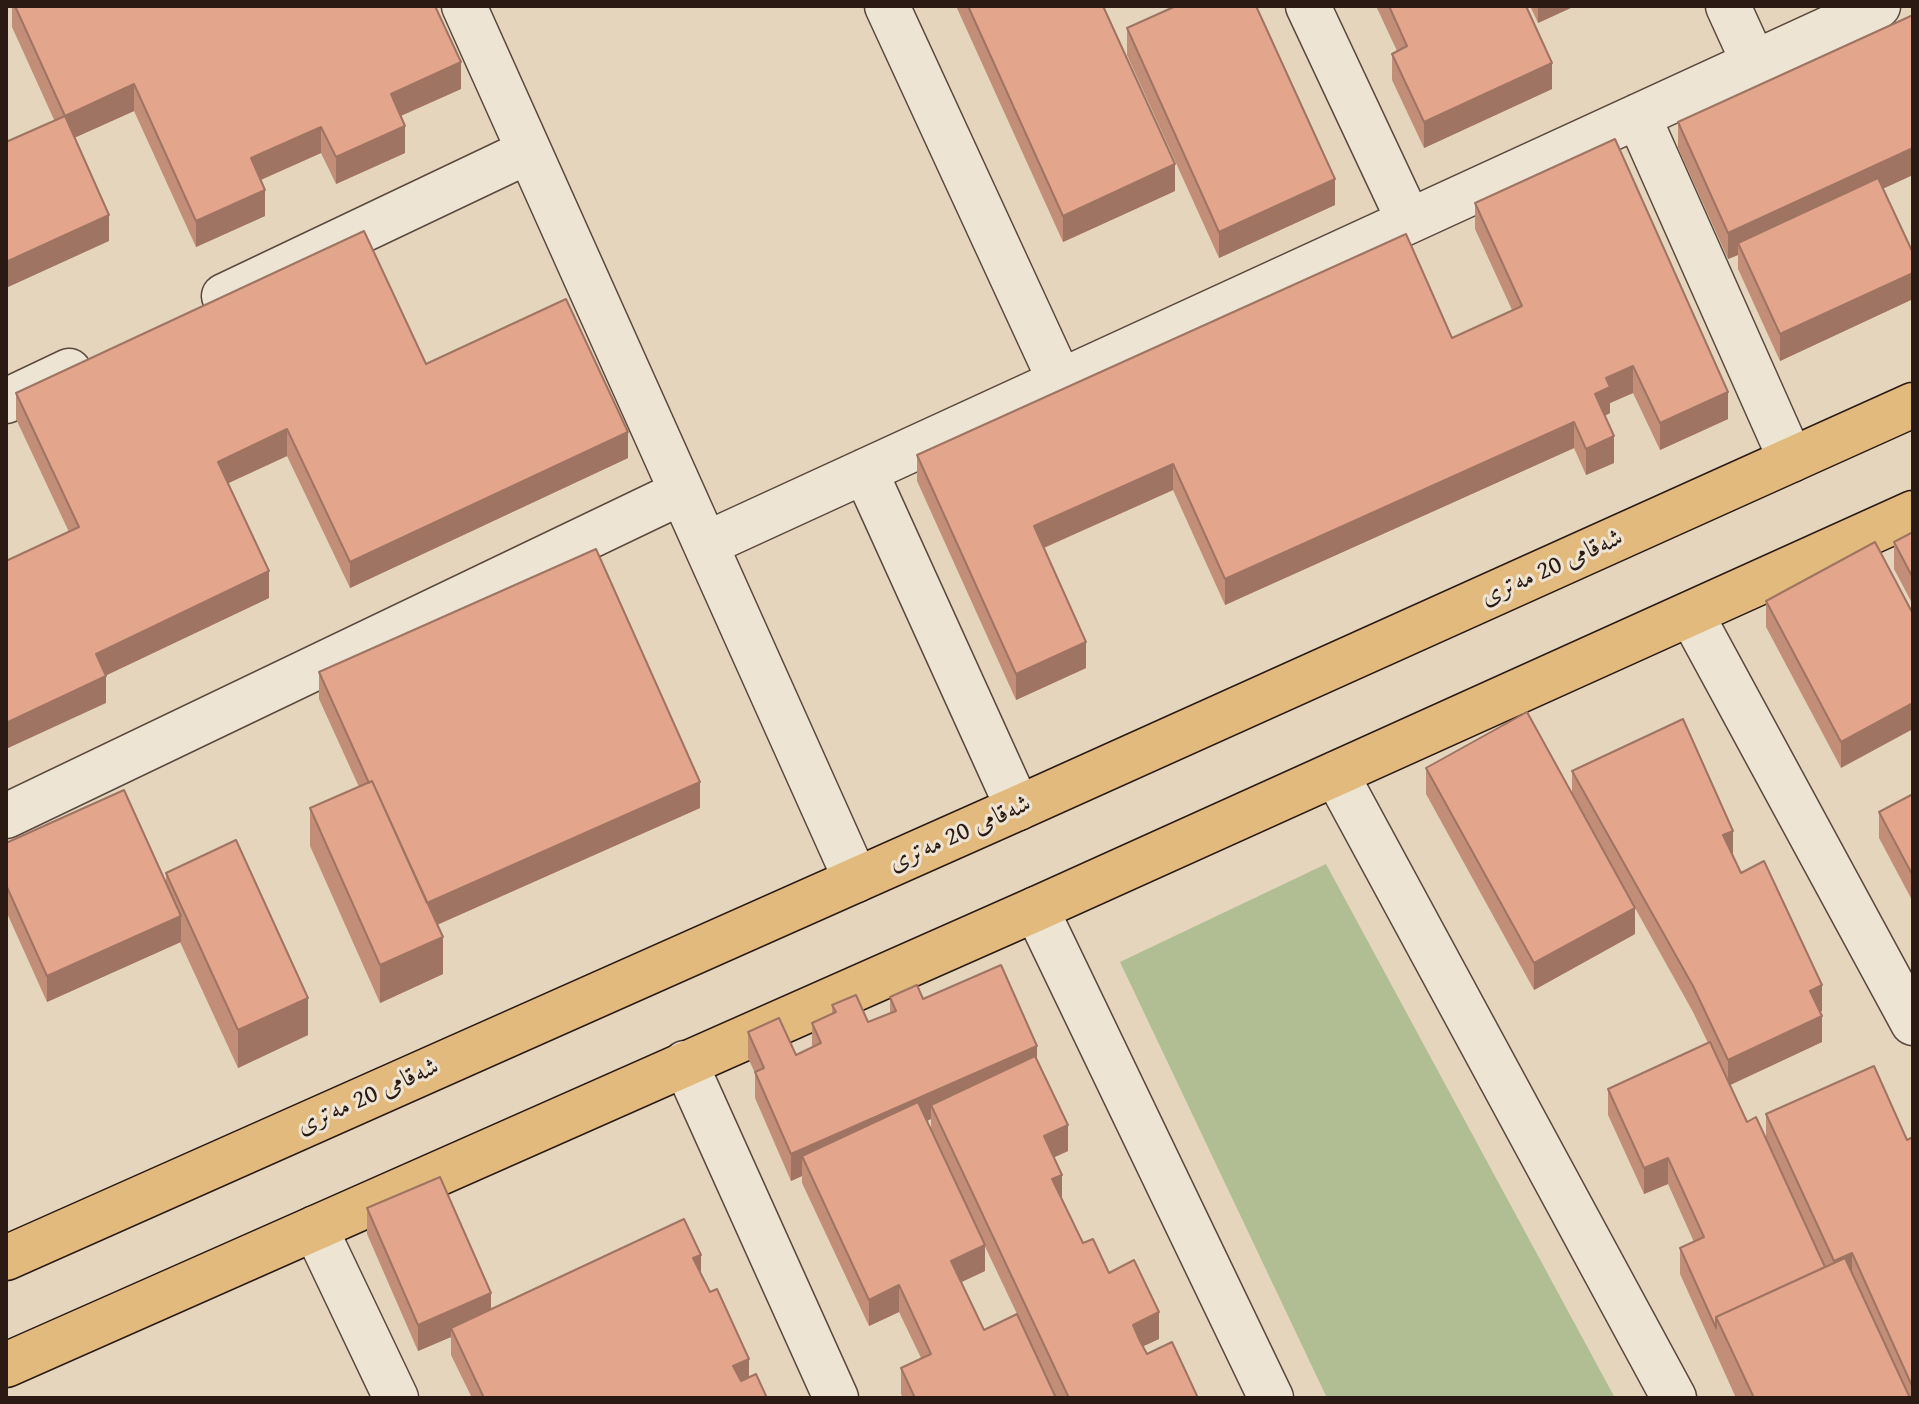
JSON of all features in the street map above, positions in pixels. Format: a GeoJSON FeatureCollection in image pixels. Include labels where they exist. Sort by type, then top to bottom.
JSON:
{"type":"FeatureCollection","features":[{"type":"Feature","properties":{"kind":"main road","name":"شەقامی 20 مەتری"},"geometry":{"type":"LineString","coordinates":[[6,1258],[1018,808],[1913,405]]}},
{"type":"Feature","properties":{"kind":"main road"},"geometry":{"type":"LineString","coordinates":[[6,1365],[1036,909],[1913,513]]}},
{"type":"Feature","properties":{"kind":"street"},"geometry":{"type":"LineString","coordinates":[[464,6],[856,880]]}},
{"type":"Feature","properties":{"kind":"street"},"geometry":{"type":"LineString","coordinates":[[887,6],[1060,381]]}},
{"type":"Feature","properties":{"kind":"street"},"geometry":{"type":"LineString","coordinates":[[1308,6],[1409,221]]}},
{"type":"Feature","properties":{"kind":"street"},"geometry":{"type":"LineString","coordinates":[[1728,6],[1754,63]]}},
{"type":"Feature","properties":{"kind":"street"},"geometry":{"type":"LineString","coordinates":[[706,544],[1878,6]]}},
{"type":"Feature","properties":{"kind":"street"},"geometry":{"type":"LineString","coordinates":[[1638,116],[1791,460]]}},
{"type":"Feature","properties":{"kind":"street"},"geometry":{"type":"LineString","coordinates":[[190,313],[529,151]]}},
{"type":"Feature","properties":{"kind":"street"},"geometry":{"type":"LineString","coordinates":[[6,401],[105,353]]}},
{"type":"Feature","properties":{"kind":"street"},"geometry":{"type":"LineString","coordinates":[[865,471],[1018,808]]}},
{"type":"Feature","properties":{"kind":"street"},"geometry":{"type":"LineString","coordinates":[[6,816],[682,492]]}},
{"type":"Feature","properties":{"kind":"street"},"geometry":{"type":"LineString","coordinates":[[1691,614],[1913,1023]]}},
{"type":"Feature","properties":{"kind":"street"},"geometry":{"type":"LineString","coordinates":[[1336,774],[1674,1398]]}},
{"type":"Feature","properties":{"kind":"street"},"geometry":{"type":"LineString","coordinates":[[1036,909],[1271,1398]]}},
{"type":"Feature","properties":{"kind":"street"},"geometry":{"type":"LineString","coordinates":[[685,1063],[836,1398]]}},
{"type":"Feature","properties":{"kind":"street"},"geometry":{"type":"LineString","coordinates":[[315,1228],[396,1398]]}},
{"type":"Feature","properties":{"kind":"green space"},"geometry":{"type":"Polygon","coordinates":[[[1326,864],[1615,1398],[1327,1398],[1120,962],[1326,864]]]}},
{"type":"Feature","properties":{"kind":"building"},"geometry":{"type":"Polygon","coordinates":[[[15,6],[435,6],[461,62],[391,94],[405,126],[336,157],[321,127],[251,158],[265,190],[196,221],[134,84],[65,116],[15,6]]]}},
{"type":"Feature","properties":{"kind":"building"},"geometry":{"type":"Polygon","coordinates":[[[968,6],[1103,6],[1175,164],[1063,216],[968,6]]]}},
{"type":"Feature","properties":{"kind":"building"},"geometry":{"type":"Polygon","coordinates":[[[1176,6],[1256,6],[1335,179],[1219,232],[1127,28],[1176,6]]]}},
{"type":"Feature","properties":{"kind":"building"},"geometry":{"type":"Polygon","coordinates":[[[1389,6],[1526,6],[1552,63],[1424,122],[1392,54],[1407,46],[1389,6]]]}},
{"type":"Feature","properties":{"kind":"building"},"geometry":{"type":"Polygon","coordinates":[[[1913,15],[1913,148],[1728,233],[1678,122],[1913,15]]]}},
{"type":"Feature","properties":{"kind":"building"},"geometry":{"type":"Polygon","coordinates":[[[65,116],[109,215],[6,262],[6,142],[65,116]]]}},
{"type":"Feature","properties":{"kind":"building"},"geometry":{"type":"Polygon","coordinates":[[[1615,139],[1728,392],[1660,423],[1633,366],[1606,378],[1610,387],[1595,394],[1614,436],[1586,449],[1574,422],[1225,579],[1173,464],[1034,526],[1086,642],[1016,674],[917,455],[1406,234],[1452,338],[1522,306],[1475,203],[1615,139]]]}},
{"type":"Feature","properties":{"kind":"building"},"geometry":{"type":"Polygon","coordinates":[[[1878,178],[1913,253],[1913,273],[1780,334],[1738,243],[1878,178]]]}},
{"type":"Feature","properties":{"kind":"building"},"geometry":{"type":"Polygon","coordinates":[[[364,231],[426,364],[566,299],[628,432],[350,562],[287,429],[218,462],[269,571],[96,654],[106,676],[6,723],[6,561],[79,527],[16,393],[364,231]]]}},
{"type":"Feature","properties":{"kind":"building"},"geometry":{"type":"Polygon","coordinates":[[[1913,532],[1913,578],[1894,542],[1913,532]]]}},
{"type":"Feature","properties":{"kind":"building"},"geometry":{"type":"Polygon","coordinates":[[[1875,542],[1913,614],[1913,703],[1841,742],[1766,601],[1875,542]]]}},
{"type":"Feature","properties":{"kind":"building"},"geometry":{"type":"Polygon","coordinates":[[[596,549],[700,782],[427,903],[319,672],[596,549]]]}},
{"type":"Feature","properties":{"kind":"building"},"geometry":{"type":"Polygon","coordinates":[[[1527,712],[1635,908],[1534,963],[1426,768],[1527,712]]]}},
{"type":"Feature","properties":{"kind":"building"},"geometry":{"type":"Polygon","coordinates":[[[1683,719],[1733,831],[1723,835],[1741,873],[1764,861],[1822,985],[1810,991],[1822,1016],[1728,1060],[1693,986],[1572,771],[1683,719]]]}},
{"type":"Feature","properties":{"kind":"building"},"geometry":{"type":"Polygon","coordinates":[[[372,781],[443,937],[380,965],[310,808],[372,781]]]}},
{"type":"Feature","properties":{"kind":"building"},"geometry":{"type":"Polygon","coordinates":[[[124,790],[181,916],[47,976],[6,885],[6,843],[124,790]]]}},
{"type":"Feature","properties":{"kind":"building"},"geometry":{"type":"Polygon","coordinates":[[[1913,794],[1913,876],[1879,812],[1913,794]]]}},
{"type":"Feature","properties":{"kind":"building"},"geometry":{"type":"Polygon","coordinates":[[[236,840],[308,998],[238,1030],[166,873],[236,840]]]}},
{"type":"Feature","properties":{"kind":"building"},"geometry":{"type":"Polygon","coordinates":[[[1001,965],[1037,1046],[791,1154],[755,1072],[764,1068],[748,1032],[779,1018],[796,1055],[821,1043],[812,1023],[836,1012],[832,1005],[856,995],[868,1022],[896,1011],[890,997],[917,985],[923,999],[1001,965]]]}},
{"type":"Feature","properties":{"kind":"building"},"geometry":{"type":"Polygon","coordinates":[[[1710,1042],[1747,1122],[1756,1117],[1825,1267],[1716,1317],[1716,1328],[1680,1248],[1704,1237],[1668,1158],[1644,1168],[1608,1089],[1710,1042]]]}},
{"type":"Feature","properties":{"kind":"building"},"geometry":{"type":"Polygon","coordinates":[[[1035,1056],[1068,1125],[1044,1136],[1062,1175],[1052,1179],[1083,1243],[1093,1239],[1109,1273],[1134,1260],[1159,1312],[1133,1325],[1140,1341],[1147,1354],[1172,1342],[1198,1398],[1069,1398],[931,1105],[1035,1056]]]}},
{"type":"Feature","properties":{"kind":"building"},"geometry":{"type":"Polygon","coordinates":[[[1874,1066],[1907,1140],[1913,1137],[1913,1388],[1852,1253],[1834,1261],[1766,1114],[1874,1066]]]}},
{"type":"Feature","properties":{"kind":"building"},"geometry":{"type":"Polygon","coordinates":[[[918,1102],[985,1245],[951,1261],[984,1330],[1017,1314],[1056,1398],[915,1398],[901,1368],[931,1354],[899,1285],[869,1300],[802,1156],[918,1102]]]}},
{"type":"Feature","properties":{"kind":"building"},"geometry":{"type":"Polygon","coordinates":[[[440,1177],[491,1293],[418,1325],[367,1208],[440,1177]]]}},
{"type":"Feature","properties":{"kind":"building"},"geometry":{"type":"Polygon","coordinates":[[[684,1219],[701,1255],[693,1258],[710,1292],[717,1289],[749,1359],[733,1366],[741,1381],[756,1374],[767,1398],[484,1398],[451,1328],[684,1219]]]}},
{"type":"Feature","properties":{"kind":"building"},"geometry":{"type":"Polygon","coordinates":[[[1845,1258],[1910,1398],[1754,1398],[1716,1317],[1845,1258]]]}}]}
